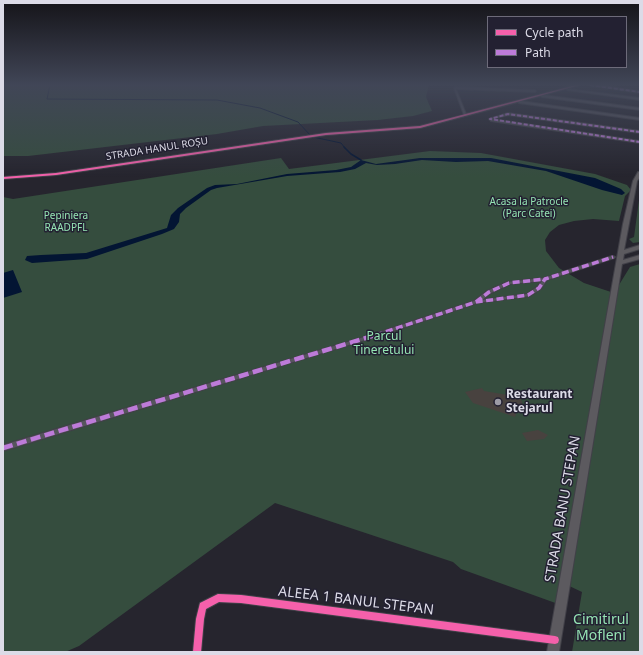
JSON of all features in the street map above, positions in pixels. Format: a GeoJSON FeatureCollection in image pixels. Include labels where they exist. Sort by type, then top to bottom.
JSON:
{"type":"FeatureCollection","features":[{"type":"Feature","properties":{"kind":"main road","name":"STRADA BANU STEPAN"},"geometry":{"type":"LineString","coordinates":[[553,652],[617,260],[622,253],[635,181],[640,173]]}},
{"type":"Feature","properties":{"kind":"main road"},"geometry":{"type":"LineString","coordinates":[[622,253],[640,247]]}},
{"type":"Feature","properties":{"kind":"main road"},"geometry":{"type":"LineString","coordinates":[[617,260],[640,257]]}},
{"type":"Feature","properties":{"kind":"street","name":"STRADA HANUL ROȘU"},"geometry":{"type":"LineString","coordinates":[[3,178],[56,174],[313,136],[416,128],[464,116]]}},
{"type":"Feature","properties":{"kind":"street"},"geometry":{"type":"LineString","coordinates":[[502,116],[490,119],[640,142]]}},
{"type":"Feature","properties":{"kind":"street"},"geometry":{"type":"LineString","coordinates":[[519,116],[640,132]]}},
{"type":"Feature","properties":{"kind":"street"},"geometry":{"type":"LineString","coordinates":[[615,116],[640,119]]}},
{"type":"Feature","properties":{"kind":"street"},"geometry":{"type":"LineString","coordinates":[[476,302],[489,292],[509,283],[545,279],[617,260]]}},
{"type":"Feature","properties":{"kind":"street"},"geometry":{"type":"LineString","coordinates":[[3,448],[376,335],[476,302],[528,295],[539,288],[545,279]]}},
{"type":"Feature","properties":{"kind":"street","name":"ALEEA 1 BANUL STEPAN"},"geometry":{"type":"LineString","coordinates":[[197,652],[200,619],[203,606],[218,598],[257,601],[555,640]]}},
{"type":"Feature","properties":{"kind":"green space"},"geometry":{"type":"Polygon","coordinates":[[[3,116],[415,116],[378,120],[263,126],[217,134],[28,156],[3,156],[3,116]]]}},
{"type":"Feature","properties":{"kind":"green space","name":"Parcul Tineretului"},"geometry":{"type":"Polygon","coordinates":[[[430,151],[481,153],[595,174],[627,185],[631,190],[625,196],[619,221],[593,219],[574,221],[559,225],[550,232],[545,240],[546,251],[559,268],[584,283],[614,293],[630,267],[640,264],[640,652],[572,652],[582,592],[565,584],[561,605],[461,569],[453,562],[275,503],[79,646],[65,652],[3,652],[3,197],[13,199],[281,158],[289,169],[430,151]]]}},
{"type":"Feature","properties":{"kind":"green space"},"geometry":{"type":"Polygon","coordinates":[[[640,193],[640,242],[633,243],[629,239],[634,237],[640,193]]]}},
{"type":"Feature","properties":{"kind":"water"},"geometry":{"type":"Polygon","coordinates":[[[420,158],[491,158],[595,178],[621,189],[625,193],[622,195],[602,190],[546,171],[488,161],[456,162],[422,160],[377,165],[366,163],[355,169],[340,172],[287,176],[217,188],[211,190],[186,208],[180,214],[179,222],[174,229],[162,234],[87,259],[32,263],[25,260],[27,256],[86,253],[167,228],[171,215],[178,208],[207,188],[215,185],[237,184],[287,174],[336,170],[351,167],[361,160],[376,164],[420,158]]]}},
{"type":"Feature","properties":{"kind":"water"},"geometry":{"type":"Polygon","coordinates":[[[13,270],[22,292],[3,298],[3,273],[13,270]]]}},
{"type":"Feature","properties":{"kind":"building","name":"Restaurant Stejarul"},"geometry":{"type":"Polygon","coordinates":[[[482,388],[484,391],[520,397],[523,405],[518,407],[515,417],[473,403],[465,392],[482,388]]]}},
{"type":"Feature","properties":{"kind":"building"},"geometry":{"type":"Polygon","coordinates":[[[538,430],[548,435],[544,439],[527,441],[522,433],[538,430]]]}},
{"type":"Feature","properties":{"kind":"waterway"},"geometry":{"type":"LineString","coordinates":[[281,116],[298,122],[310,135]]}},
{"type":"Feature","properties":{"kind":"waterway"},"geometry":{"type":"LineString","coordinates":[[313,137],[341,143],[345,148]]}},
{"type":"Feature","properties":{"kind":"waterway"},"geometry":{"type":"LineString","coordinates":[[345,148],[361,160]]}},
{"type":"Feature","properties":{"kind":"marked path"},"geometry":{"type":"LineString","coordinates":[[502,116],[490,119],[640,142]]}},
{"type":"Feature","properties":{"kind":"marked path"},"geometry":{"type":"LineString","coordinates":[[519,116],[640,132]]}},
{"type":"Feature","properties":{"kind":"marked path"},"geometry":{"type":"LineString","coordinates":[[3,448],[376,335],[476,302],[528,295],[539,288],[545,279],[613,257]]}},
{"type":"Feature","properties":{"kind":"marked path"},"geometry":{"type":"LineString","coordinates":[[476,302],[489,292],[509,283],[545,279]]}},
{"type":"Feature","properties":{"kind":"cycle path"},"geometry":{"type":"LineString","coordinates":[[3,178],[56,174],[326,134],[420,127],[463,116]]}},
{"type":"Feature","properties":{"kind":"cycle path"},"geometry":{"type":"LineString","coordinates":[[197,652],[200,619],[203,606],[218,598],[241,599],[555,640]]}},
{"type":"Feature","properties":{"kind":"place","name":"Restaurant Stejarul"},"geometry":{"type":"Point","coordinates":[498,402]}},
{"type":"Feature","properties":{"kind":"park label","name":"Acasa la Patrocle (Parc Catei)"},"geometry":{"type":"Point","coordinates":[529,208]}},
{"type":"Feature","properties":{"kind":"park label","name":"Pepiniera RAADPFL"},"geometry":{"type":"Point","coordinates":[66,222]}},
{"type":"Feature","properties":{"kind":"park label","name":"Cimitirul Mofleni"},"geometry":{"type":"Point","coordinates":[601,628]}}]}
